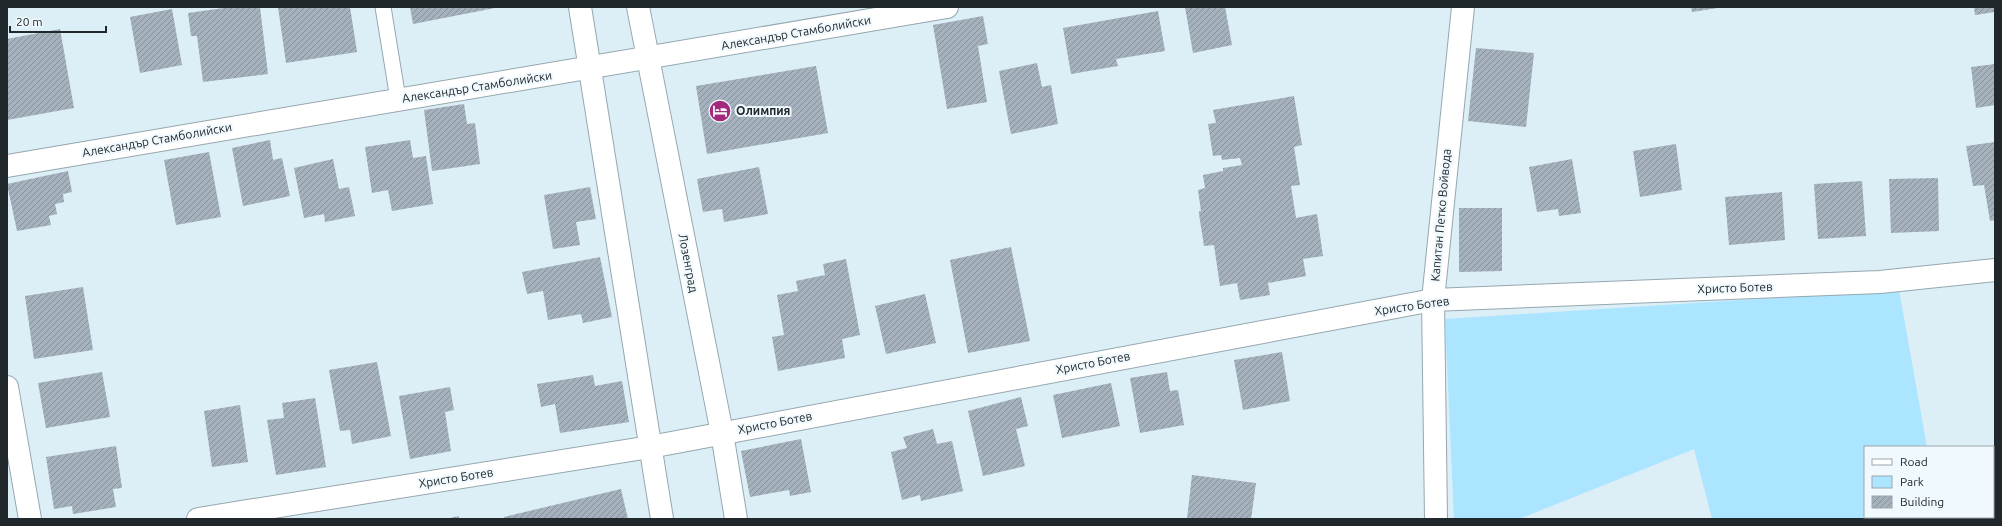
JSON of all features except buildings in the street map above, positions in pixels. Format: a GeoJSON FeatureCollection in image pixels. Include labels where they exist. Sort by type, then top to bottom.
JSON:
{"type":"FeatureCollection","features":[{"type":"Feature","properties":{"kind":"street"},"geometry":{"type":"LineString","coordinates":[[580,7],[591,68],[662,519]]}},
{"type":"Feature","properties":{"kind":"street","name":"Лозенград"},"geometry":{"type":"LineString","coordinates":[[638,7],[722,433],[736,519]]}},
{"type":"Feature","properties":{"kind":"street","name":"Александър Стамболийски"},"geometry":{"type":"LineString","coordinates":[[7,166],[947,7]]}},
{"type":"Feature","properties":{"kind":"street","name":"Капитан Петко Войвода"},"geometry":{"type":"LineString","coordinates":[[1436,519],[1433,300],[1462,7]]}},
{"type":"Feature","properties":{"kind":"street","name":"Христо Ботев"},"geometry":{"type":"LineString","coordinates":[[198,519],[650,447],[1433,300],[1880,282],[1995,270]]}},
{"type":"Feature","properties":{"kind":"street"},"geometry":{"type":"LineString","coordinates":[[7,387],[30,519]]}},
{"type":"Feature","properties":{"kind":"lane"},"geometry":{"type":"LineString","coordinates":[[383,7],[398,99]]}},
{"type":"Feature","properties":{"kind":"green space"},"geometry":{"type":"Polygon","coordinates":[[[1899,290],[1927,446],[1864,446],[1864,518],[1939,519],[1712,519],[1694,449],[1519,519],[1454,519],[1445,319],[1899,290]]]}},
{"type":"Feature","properties":{"kind":"place","name":"Олимпия"},"geometry":{"type":"Point","coordinates":[720,111]}}]}
